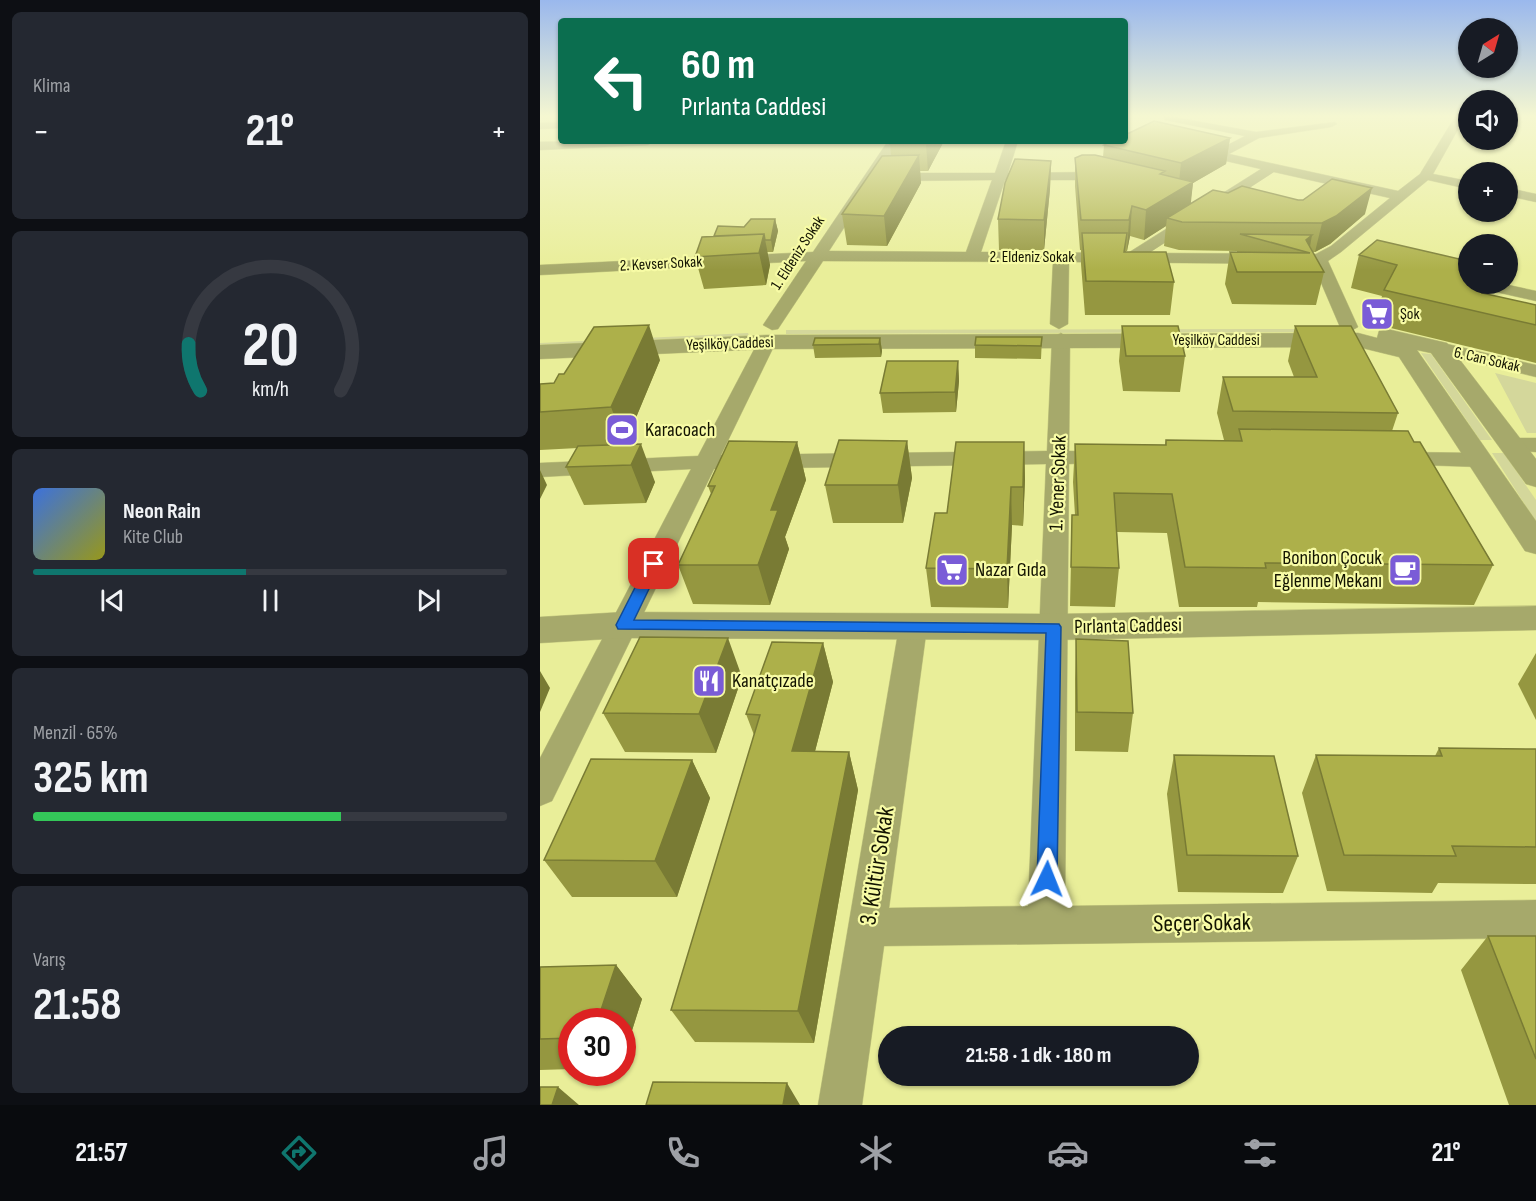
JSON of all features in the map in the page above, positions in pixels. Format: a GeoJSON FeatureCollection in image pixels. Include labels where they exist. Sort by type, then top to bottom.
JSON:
{"type":"FeatureCollection","features":[{"type":"Feature","properties":{"kind":"street","name":"1. Eldeniz Sokak"},"geometry":{"type":"LineString","coordinates":[[540,791],[769,333],[877,167]]}},
{"type":"Feature","properties":{"kind":"street"},"geometry":{"type":"LineString","coordinates":[[972,257],[1003,167]]}},
{"type":"Feature","properties":{"kind":"street"},"geometry":{"type":"LineString","coordinates":[[1131,258],[1272,167],[1401,196]]}},
{"type":"Feature","properties":{"kind":"street"},"geometry":{"type":"LineString","coordinates":[[1354,334],[1318,259],[1336,249],[1401,196],[1425,176],[1431,167]]}},
{"type":"Feature","properties":{"kind":"street"},"geometry":{"type":"LineString","coordinates":[[1425,176],[1458,182]]}},
{"type":"Feature","properties":{"kind":"street"},"geometry":{"type":"LineString","coordinates":[[870,177],[1094,177],[1126,184]]}},
{"type":"Feature","properties":{"kind":"street"},"geometry":{"type":"LineString","coordinates":[[1518,194],[1536,198]]}},
{"type":"Feature","properties":{"kind":"street"},"geometry":{"type":"LineString","coordinates":[[1191,200],[1213,206]]}},
{"type":"Feature","properties":{"kind":"street"},"geometry":{"type":"LineString","coordinates":[[1336,249],[1358,254]]}},
{"type":"Feature","properties":{"kind":"street"},"geometry":{"type":"LineString","coordinates":[[540,256],[566,268]]}},
{"type":"Feature","properties":{"kind":"street","name":"2. Eldeniz Sokak"},"geometry":{"type":"LineString","coordinates":[[818,256],[1318,259]]}},
{"type":"Feature","properties":{"kind":"street","name":"2. Kevser Sokak"},"geometry":{"type":"LineString","coordinates":[[540,270],[818,256]]}},
{"type":"Feature","properties":{"kind":"street","name":"1. Yener Sokak"},"geometry":{"type":"LineString","coordinates":[[1046,925],[1061,258]]}},
{"type":"Feature","properties":{"kind":"street"},"geometry":{"type":"LineString","coordinates":[[1518,292],[1536,296]]}},
{"type":"Feature","properties":{"kind":"street","name":"Yeşilköy Caddesi"},"geometry":{"type":"LineString","coordinates":[[540,352],[769,333]]}},
{"type":"Feature","properties":{"kind":"street","name":"Yeşilköy Caddesi"},"geometry":{"type":"LineString","coordinates":[[540,338],[769,333],[1354,334],[1439,348]]}},
{"type":"Feature","properties":{"kind":"street","name":"Yeşilköy Caddesi"},"geometry":{"type":"LineString","coordinates":[[1354,334],[1407,352]]}},
{"type":"Feature","properties":{"kind":"street"},"geometry":{"type":"LineString","coordinates":[[1536,478],[1524,445],[1439,348],[1407,352],[1536,544]]}},
{"type":"Feature","properties":{"kind":"street","name":"6. Can Sokak"},"geometry":{"type":"LineString","coordinates":[[1439,348],[1536,371]]}},
{"type":"Feature","properties":{"kind":"street"},"geometry":{"type":"LineString","coordinates":[[1375,459],[1475,453],[1524,445]]}},
{"type":"Feature","properties":{"kind":"street"},"geometry":{"type":"LineString","coordinates":[[540,470],[706,462],[1058,456],[1129,457]]}},
{"type":"Feature","properties":{"kind":"street","name":"Pırlanta Caddesi"},"geometry":{"type":"LineString","coordinates":[[540,630],[624,625],[1054,627],[1536,618]]}},
{"type":"Feature","properties":{"kind":"street","name":"3. Kültür Sokak"},"geometry":{"type":"LineString","coordinates":[[840,1105],[913,627]]}},
{"type":"Feature","properties":{"kind":"street","name":"Seçer Sokak"},"geometry":{"type":"LineString","coordinates":[[867,927],[1536,919]]}},
{"type":"Feature","properties":{"kind":"green space"},"geometry":{"type":"Polygon","coordinates":[[[1309,329],[1311,332],[786,334],[786,330],[1309,329]]]}},
{"type":"Feature","properties":{"kind":"green space"},"geometry":{"type":"Polygon","coordinates":[[[748,333],[749,336],[540,346],[540,343],[748,333]]]}},
{"type":"Feature","properties":{"kind":"green space"},"geometry":{"type":"Polygon","coordinates":[[[1421,353],[1431,354],[1492,440],[1480,440],[1421,353]]]}},
{"type":"Feature","properties":{"kind":"green space"},"geometry":{"type":"Polygon","coordinates":[[[1495,373],[1536,383],[1536,433],[1527,433],[1495,373]]]}},
{"type":"Feature","properties":{"kind":"green space"},"geometry":{"type":"Polygon","coordinates":[[[1492,453],[1504,453],[1536,500],[1536,522],[1492,453]]]}},
{"type":"Feature","properties":{"kind":"building"},"geometry":{"type":"Polygon","coordinates":[[[875,167],[912,167],[884,216],[842,214],[875,167]]]}},
{"type":"Feature","properties":{"kind":"building"},"geometry":{"type":"Polygon","coordinates":[[[1012,167],[1050,167],[1044,220],[998,219],[1005,183],[1012,167]]]}},
{"type":"Feature","properties":{"kind":"building"},"geometry":{"type":"Polygon","coordinates":[[[1076,167],[1146,167],[1165,171],[1160,174],[1193,182],[1146,210],[1132,206],[1129,220],[1081,220],[1076,167]]]}},
{"type":"Feature","properties":{"kind":"building"},"geometry":{"type":"Polygon","coordinates":[[[1332,179],[1372,188],[1336,216],[1322,223],[1182,222],[1167,218],[1213,190],[1228,193],[1242,186],[1303,200],[1332,179]]]}},
{"type":"Feature","properties":{"kind":"building"},"geometry":{"type":"Polygon","coordinates":[[[751,219],[775,219],[771,240],[765,240],[764,234],[714,236],[718,226],[744,227],[751,219]]]}},
{"type":"Feature","properties":{"kind":"building"},"geometry":{"type":"Polygon","coordinates":[[[1082,233],[1127,233],[1124,252],[1166,252],[1174,282],[1086,281],[1082,233]]]}},
{"type":"Feature","properties":{"kind":"building"},"geometry":{"type":"Polygon","coordinates":[[[764,234],[759,253],[695,257],[702,237],[764,234]]]}},
{"type":"Feature","properties":{"kind":"building"},"geometry":{"type":"Polygon","coordinates":[[[1240,234],[1312,235],[1306,240],[1324,272],[1237,272],[1230,252],[1310,253],[1240,234]]]}},
{"type":"Feature","properties":{"kind":"building"},"geometry":{"type":"Polygon","coordinates":[[[1377,240],[1458,259],[1458,294],[1486,294],[1536,305],[1536,325],[1384,290],[1397,265],[1359,255],[1377,240]]]}},
{"type":"Feature","properties":{"kind":"building"},"geometry":{"type":"Polygon","coordinates":[[[649,325],[611,407],[540,412],[540,384],[554,383],[559,374],[564,374],[594,327],[649,325]]]}},
{"type":"Feature","properties":{"kind":"building"},"geometry":{"type":"Polygon","coordinates":[[[1122,326],[1178,326],[1185,356],[1126,356],[1122,326]]]}},
{"type":"Feature","properties":{"kind":"building"},"geometry":{"type":"Polygon","coordinates":[[[1295,326],[1351,326],[1398,413],[1233,411],[1223,377],[1317,377],[1295,326]]]}},
{"type":"Feature","properties":{"kind":"building"},"geometry":{"type":"Polygon","coordinates":[[[976,337],[1042,337],[1041,346],[975,345],[976,337]]]}},
{"type":"Feature","properties":{"kind":"building"},"geometry":{"type":"Polygon","coordinates":[[[815,338],[880,338],[879,344],[813,345],[815,338]]]}},
{"type":"Feature","properties":{"kind":"building"},"geometry":{"type":"Polygon","coordinates":[[[887,361],[958,361],[955,392],[880,393],[887,361]]]}},
{"type":"Feature","properties":{"kind":"building"},"geometry":{"type":"Polygon","coordinates":[[[1239,429],[1408,431],[1414,442],[1420,442],[1493,565],[1265,563],[1266,568],[1185,567],[1172,494],[1114,493],[1119,568],[1071,567],[1072,515],[1078,515],[1075,444],[1166,445],[1166,440],[1242,441],[1239,429]]]}},
{"type":"Feature","properties":{"kind":"building"},"geometry":{"type":"Polygon","coordinates":[[[839,440],[907,441],[898,485],[825,485],[839,440]]]}},
{"type":"Feature","properties":{"kind":"building"},"geometry":{"type":"Polygon","coordinates":[[[729,441],[797,442],[771,510],[778,510],[758,565],[678,565],[715,486],[708,486],[729,441]]]}},
{"type":"Feature","properties":{"kind":"building"},"geometry":{"type":"Polygon","coordinates":[[[956,442],[1024,442],[1023,487],[1011,487],[1007,569],[926,568],[935,513],[947,513],[956,442]]]}},
{"type":"Feature","properties":{"kind":"building"},"geometry":{"type":"Polygon","coordinates":[[[641,444],[631,465],[566,467],[578,446],[641,444]]]}},
{"type":"Feature","properties":{"kind":"building"},"geometry":{"type":"Polygon","coordinates":[[[640,637],[728,638],[699,714],[603,713],[640,637]]]}},
{"type":"Feature","properties":{"kind":"building"},"geometry":{"type":"Polygon","coordinates":[[[1076,639],[1128,641],[1133,713],[1077,712],[1076,639]]]}},
{"type":"Feature","properties":{"kind":"building"},"geometry":{"type":"Polygon","coordinates":[[[772,642],[823,643],[792,751],[849,752],[798,1011],[671,1010],[760,715],[746,714],[772,642]]]}},
{"type":"Feature","properties":{"kind":"building"},"geometry":{"type":"Polygon","coordinates":[[[1439,748],[1536,749],[1536,847],[1452,846],[1456,856],[1344,855],[1316,755],[1442,756],[1439,748]]]}},
{"type":"Feature","properties":{"kind":"building"},"geometry":{"type":"Polygon","coordinates":[[[1174,755],[1274,756],[1298,856],[1187,855],[1174,755]]]}},
{"type":"Feature","properties":{"kind":"building"},"geometry":{"type":"Polygon","coordinates":[[[591,759],[692,760],[655,861],[544,860],[591,759]]]}},
{"type":"Feature","properties":{"kind":"building"},"geometry":{"type":"Polygon","coordinates":[[[1488,936],[1536,936],[1536,1059],[1488,936]]]}},
{"type":"Feature","properties":{"kind":"building"},"geometry":{"type":"Polygon","coordinates":[[[616,965],[602,1008],[558,1008],[558,1038],[540,1039],[540,967],[616,965]]]}},
{"type":"Feature","properties":{"kind":"building"},"geometry":{"type":"Polygon","coordinates":[[[653,1082],[787,1083],[783,1105],[646,1105],[653,1082]]]}},
{"type":"Feature","properties":{"kind":"building"},"geometry":{"type":"Polygon","coordinates":[[[540,1087],[558,1087],[552,1105],[540,1105],[540,1087]]]}},
{"type":"Feature","properties":{"kind":"place","name":"Şok"},"geometry":{"type":"Point","coordinates":[1377,314]}},
{"type":"Feature","properties":{"kind":"place","name":"Karacoach"},"geometry":{"type":"Point","coordinates":[622,430]}},
{"type":"Feature","properties":{"kind":"place","name":"Nazar Gıda"},"geometry":{"type":"Point","coordinates":[952,570]}},
{"type":"Feature","properties":{"kind":"place","name":"Bonibon Çocuk Eğlenme Mekanı"},"geometry":{"type":"Point","coordinates":[1405,570]}},
{"type":"Feature","properties":{"kind":"place","name":"Kanatçızade"},"geometry":{"type":"Point","coordinates":[709,681]}},
{"type":"Feature","properties":{"kind":"route"},"geometry":{"type":"LineString","coordinates":[[654,564],[624,625],[1054,627],[1047,879]]}}]}
